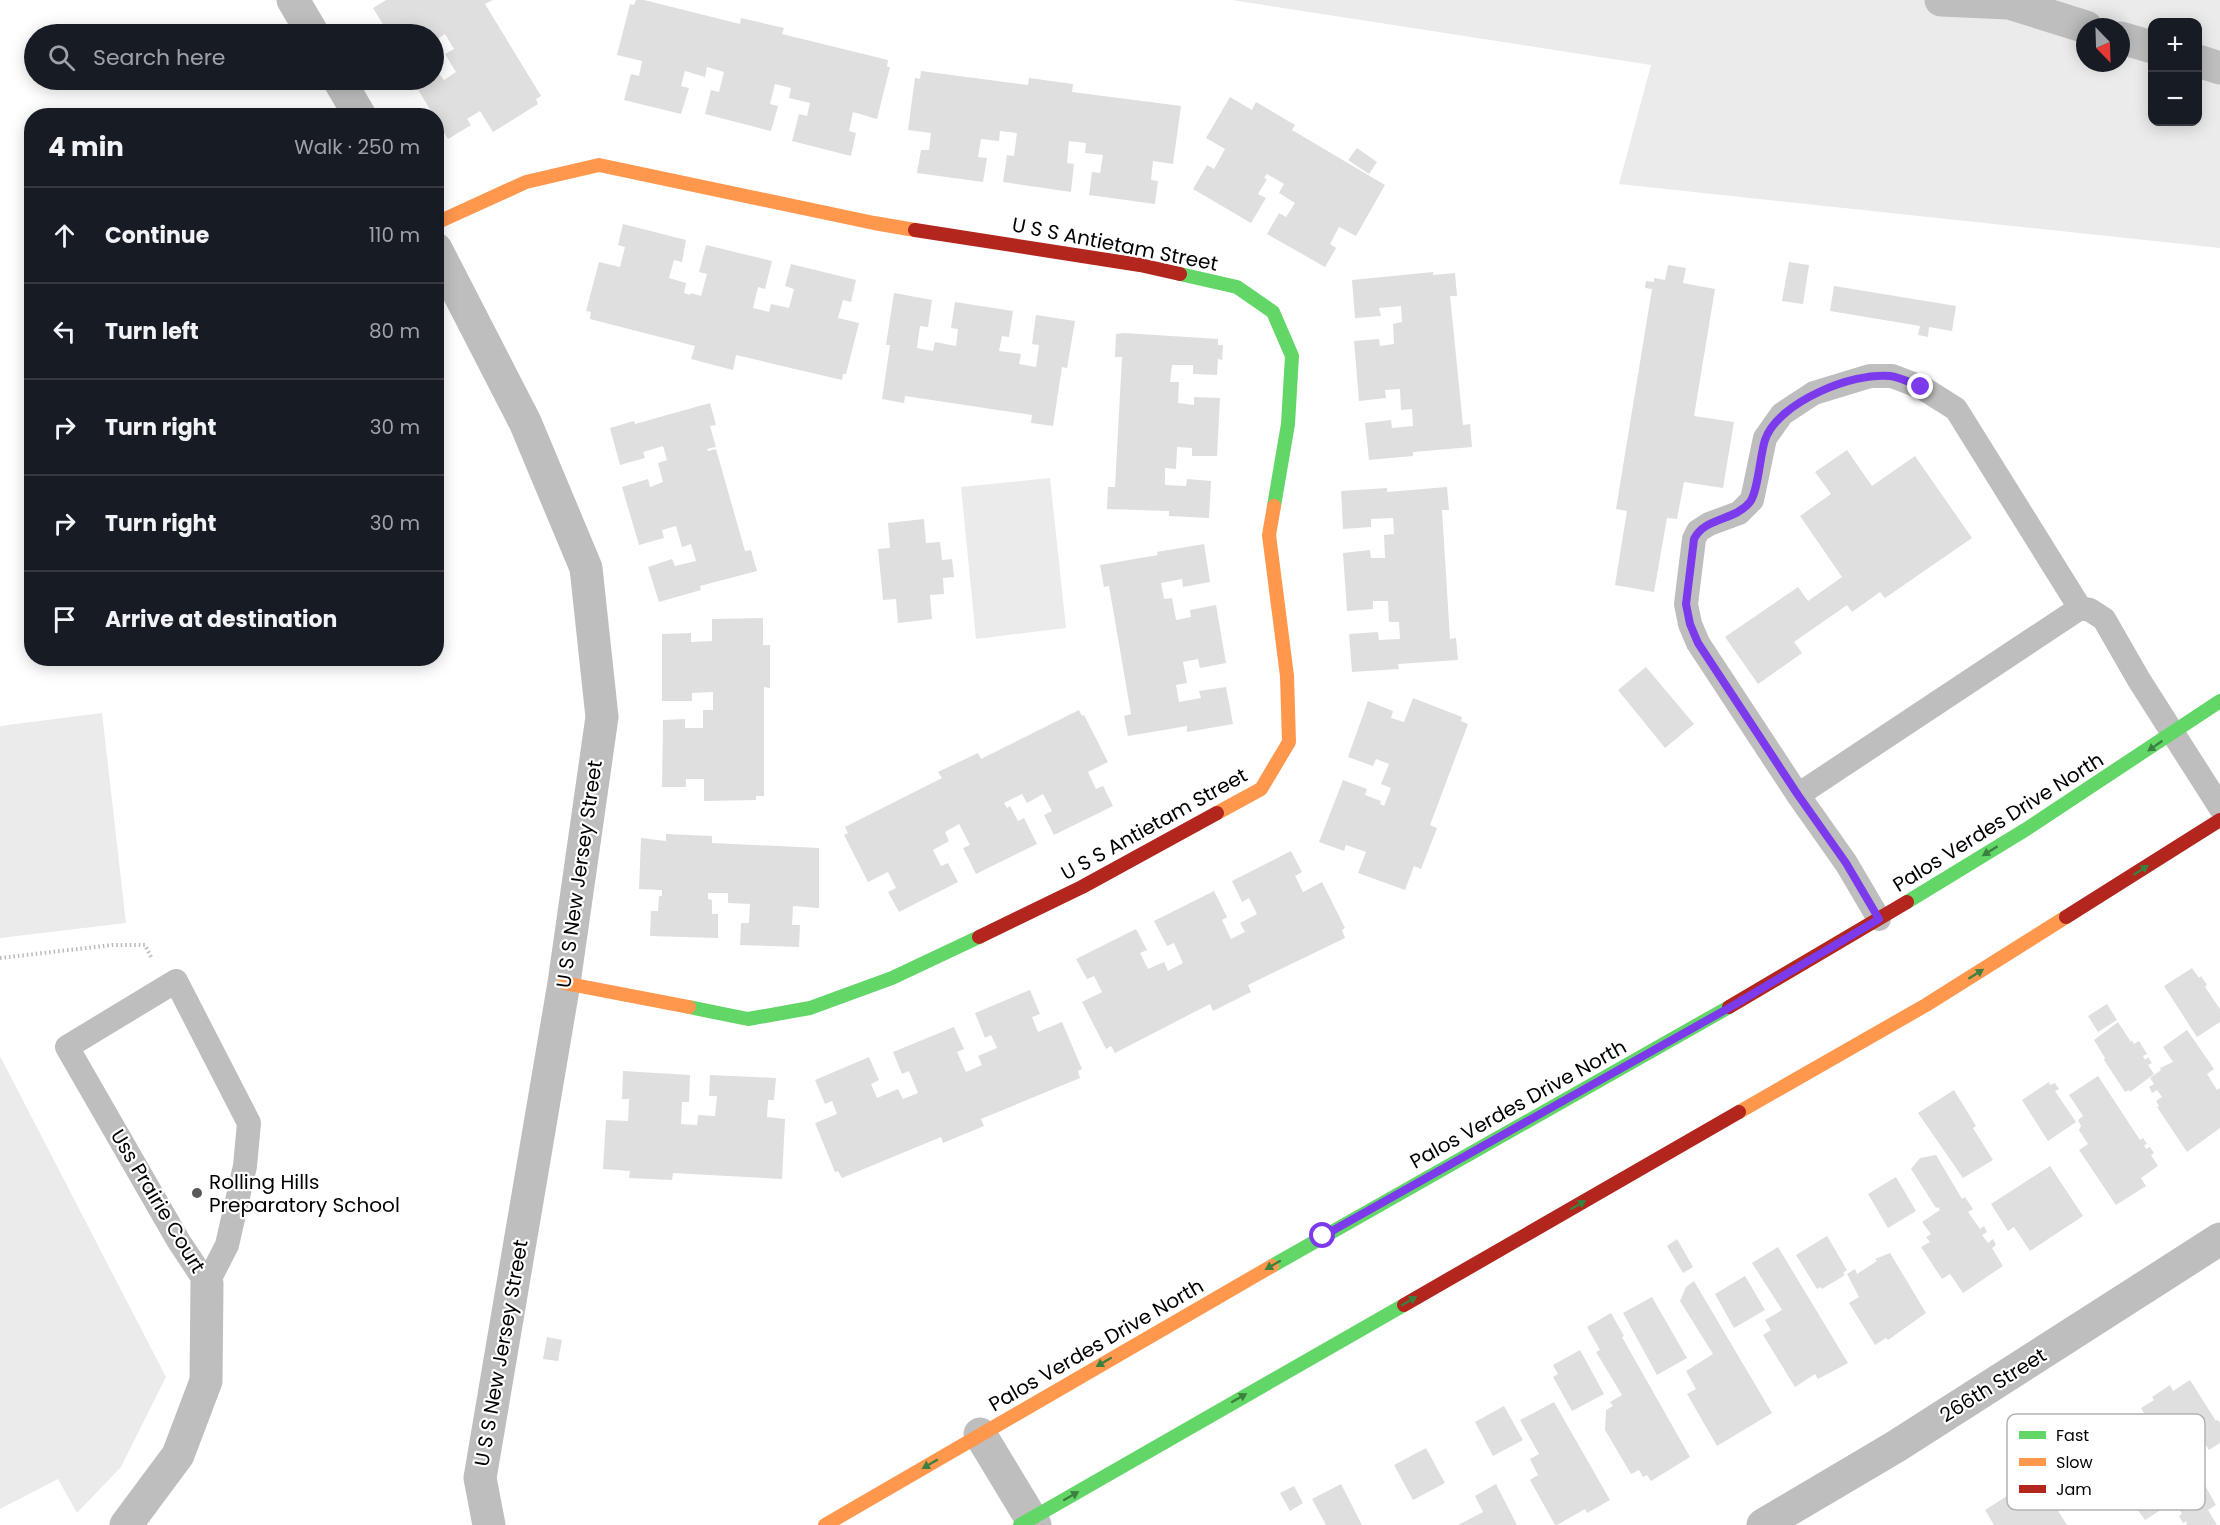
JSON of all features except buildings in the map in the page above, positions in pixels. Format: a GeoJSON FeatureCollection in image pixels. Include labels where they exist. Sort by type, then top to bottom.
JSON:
{"type":"FeatureCollection","features":[{"type":"Feature","properties":{"kind":"main road","name":"U S S Antietam Street"},"geometry":{"type":"LineString","coordinates":[[444,219],[526,182],[599,165],[874,223],[1140,265],[1237,287],[1273,312],[1292,356],[1288,424],[1269,535],[1287,676],[1289,742],[1261,789],[1082,887],[892,978],[810,1008],[748,1019],[564,983]]}},
{"type":"Feature","properties":{"kind":"main road","name":"Palos Verdes Drive North"},"geometry":{"type":"LineString","coordinates":[[825,1525],[1313,1241],[1734,1005],[1879,919],[2137,759],[2220,701]]}},
{"type":"Feature","properties":{"kind":"main road"},"geometry":{"type":"LineString","coordinates":[[1029,1523],[1926,1005],[2220,820]]}},
{"type":"Feature","properties":{"kind":"street"},"geometry":{"type":"LineString","coordinates":[[293,0],[307,24]]}},
{"type":"Feature","properties":{"kind":"street"},"geometry":{"type":"LineString","coordinates":[[1941,0],[2009,3],[2076,24]]}},
{"type":"Feature","properties":{"kind":"street"},"geometry":{"type":"LineString","coordinates":[[2130,41],[2148,46]]}},
{"type":"Feature","properties":{"kind":"street"},"geometry":{"type":"LineString","coordinates":[[2202,62],[2220,68]]}},
{"type":"Feature","properties":{"kind":"street"},"geometry":{"type":"LineString","coordinates":[[345,90],[355,108]]}},
{"type":"Feature","properties":{"kind":"street","name":"U S S New Jersey Street"},"geometry":{"type":"LineString","coordinates":[[444,265],[525,422],[586,568],[602,717],[564,983],[480,1478],[489,1525]]}},
{"type":"Feature","properties":{"kind":"street","name":"266th Street"},"geometry":{"type":"LineString","coordinates":[[1763,1525],[1895,1447],[2220,1239]]}},
{"type":"Feature","properties":{"kind":"street","name":"Uss Prairie Court"},"geometry":{"type":"LineString","coordinates":[[126,1525],[178,1455],[206,1380],[207,1284]]}},
{"type":"Feature","properties":{"kind":"street"},"geometry":{"type":"LineString","coordinates":[[980,1434],[1029,1523]]}},
{"type":"Feature","properties":{"kind":"lane"},"geometry":{"type":"LineString","coordinates":[[1879,919],[1846,863],[1798,795],[1698,643],[1690,624],[1686,604],[1694,539],[1698,531],[1709,524],[1739,513],[1752,500],[1765,438],[1782,414],[1814,393],[1870,376],[1892,376],[1921,387],[1956,409],[2080,608]]}},
{"type":"Feature","properties":{"kind":"lane"},"geometry":{"type":"LineString","coordinates":[[1798,795],[2080,608],[2090,610],[2103,619],[2220,807]]}},
{"type":"Feature","properties":{"kind":"lane"},"geometry":{"type":"LineString","coordinates":[[167,987],[176,981],[249,1123],[245,1166],[227,1245],[207,1284]]}},
{"type":"Feature","properties":{"kind":"lane","name":"Uss Prairie Court"},"geometry":{"type":"LineString","coordinates":[[167,987],[68,1047],[178,1240],[207,1284]]}},
{"type":"Feature","properties":{"kind":"path"},"geometry":{"type":"LineString","coordinates":[[0,958],[112,945],[145,945],[167,987]]}},
{"type":"Feature","properties":{"kind":"shaded area"},"geometry":{"type":"Polygon","coordinates":[[[1232,0],[2220,0],[2220,248],[1619,184],[1651,65],[1232,0]]]}},
{"type":"Feature","properties":{"kind":"shaded area"},"geometry":{"type":"Polygon","coordinates":[[[1050,478],[1066,628],[976,639],[961,487],[1050,478]]]}},
{"type":"Feature","properties":{"kind":"shaded area"},"geometry":{"type":"Polygon","coordinates":[[[102,713],[126,923],[0,938],[0,726],[102,713]]]}},
{"type":"Feature","properties":{"kind":"shaded area"},"geometry":{"type":"Polygon","coordinates":[[[0,1056],[166,1377],[121,1467],[77,1513],[58,1479],[0,1509],[0,1056]]]}},
{"type":"Feature","properties":{"kind":"traffic: fast"},"geometry":{"type":"LineString","coordinates":[[1180,274],[1237,287],[1273,312],[1292,356],[1288,424],[1274,506]]}},
{"type":"Feature","properties":{"kind":"traffic: fast"},"geometry":{"type":"LineString","coordinates":[[1907,902],[2025,830],[2220,701]]}},
{"type":"Feature","properties":{"kind":"traffic: fast"},"geometry":{"type":"LineString","coordinates":[[689,1007],[748,1019],[810,1008],[892,978],[979,937]]}},
{"type":"Feature","properties":{"kind":"traffic: fast"},"geometry":{"type":"LineString","coordinates":[[1272,1266],[1729,1007]]}},
{"type":"Feature","properties":{"kind":"traffic: fast"},"geometry":{"type":"LineString","coordinates":[[1020,1525],[1404,1305]]}},
{"type":"Feature","properties":{"kind":"traffic: slow"},"geometry":{"type":"LineString","coordinates":[[444,219],[526,182],[599,165],[915,230]]}},
{"type":"Feature","properties":{"kind":"traffic: slow"},"geometry":{"type":"LineString","coordinates":[[1217,813],[1261,789],[1289,742],[1287,676],[1269,535],[1274,506]]}},
{"type":"Feature","properties":{"kind":"traffic: slow"},"geometry":{"type":"LineString","coordinates":[[1739,1112],[1926,1005],[2066,917]]}},
{"type":"Feature","properties":{"kind":"traffic: slow"},"geometry":{"type":"LineString","coordinates":[[564,983],[689,1007]]}},
{"type":"Feature","properties":{"kind":"traffic: slow"},"geometry":{"type":"LineString","coordinates":[[825,1525],[1272,1266]]}},
{"type":"Feature","properties":{"kind":"traffic: jam"},"geometry":{"type":"LineString","coordinates":[[915,230],[1140,265],[1180,274]]}},
{"type":"Feature","properties":{"kind":"traffic: jam"},"geometry":{"type":"LineString","coordinates":[[979,937],[1082,887],[1217,813]]}},
{"type":"Feature","properties":{"kind":"traffic: jam"},"geometry":{"type":"LineString","coordinates":[[2066,917],[2220,820]]}},
{"type":"Feature","properties":{"kind":"traffic: jam"},"geometry":{"type":"LineString","coordinates":[[1729,1007],[1907,902]]}},
{"type":"Feature","properties":{"kind":"traffic: jam"},"geometry":{"type":"LineString","coordinates":[[1404,1305],[1739,1112]]}},
{"type":"Feature","properties":{"kind":"place","name":"Rolling Hills Preparatory School"},"geometry":{"type":"Point","coordinates":[197,1193]}},
{"type":"Feature","properties":{"kind":"route"},"geometry":{"type":"LineString","coordinates":[[1323,1236],[1734,1005],[1879,919],[1846,863],[1798,795],[1698,643],[1690,624],[1686,604],[1694,539],[1698,531],[1709,524],[1739,513],[1752,500],[1765,438],[1782,414],[1814,393],[1870,376],[1892,376],[1921,387]]}}]}
